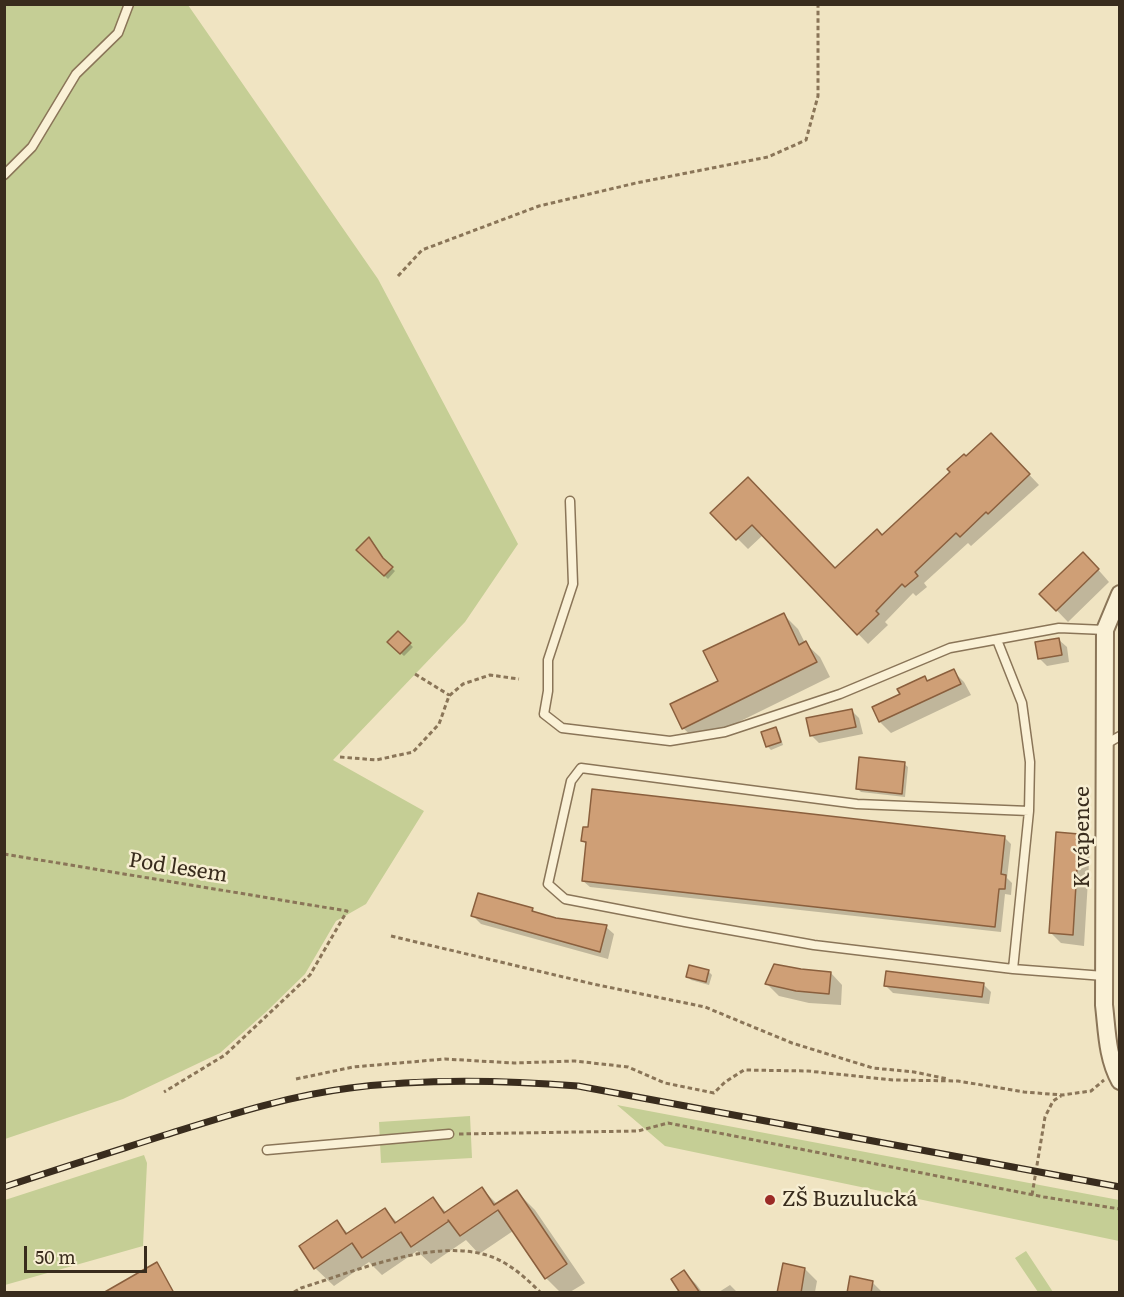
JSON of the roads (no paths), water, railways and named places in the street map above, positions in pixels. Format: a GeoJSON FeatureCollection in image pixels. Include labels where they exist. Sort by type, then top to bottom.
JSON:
{"type":"FeatureCollection","features":[{"type":"Feature","properties":{"kind":"street","name":"K vápence"},"geometry":{"type":"LineString","coordinates":[[1117,1076],[1105,1015],[1104,976],[1113,740],[1105,630],[1119,594]]}},
{"type":"Feature","properties":{"kind":"lane"},"geometry":{"type":"LineString","coordinates":[[4,175],[32,147],[76,74],[118,33],[129,4]]}},
{"type":"Feature","properties":{"kind":"lane"},"geometry":{"type":"LineString","coordinates":[[570,501],[573,584],[548,660],[548,691],[544,714],[562,728],[670,741],[725,732],[840,694],[950,648],[1059,628],[1105,630]]}},
{"type":"Feature","properties":{"kind":"lane"},"geometry":{"type":"LineString","coordinates":[[997,640],[1022,704],[1030,762],[1029,811],[1013,969]]}},
{"type":"Feature","properties":{"kind":"lane"},"geometry":{"type":"LineString","coordinates":[[1029,811],[857,804],[581,768],[571,781],[548,884],[565,898],[813,945],[1013,969],[1104,976]]}},
{"type":"Feature","properties":{"kind":"lane"},"geometry":{"type":"LineString","coordinates":[[267,1150],[449,1134]]}},
{"type":"Feature","properties":{"kind":"railway"},"geometry":{"type":"LineString","coordinates":[[4,1187],[280,1101],[350,1088],[464,1081],[578,1086],[1120,1187]]}},
{"type":"Feature","properties":{"kind":"place","name":"ZŠ Buzulucká"},"geometry":{"type":"Point","coordinates":[770,1200]}}]}
